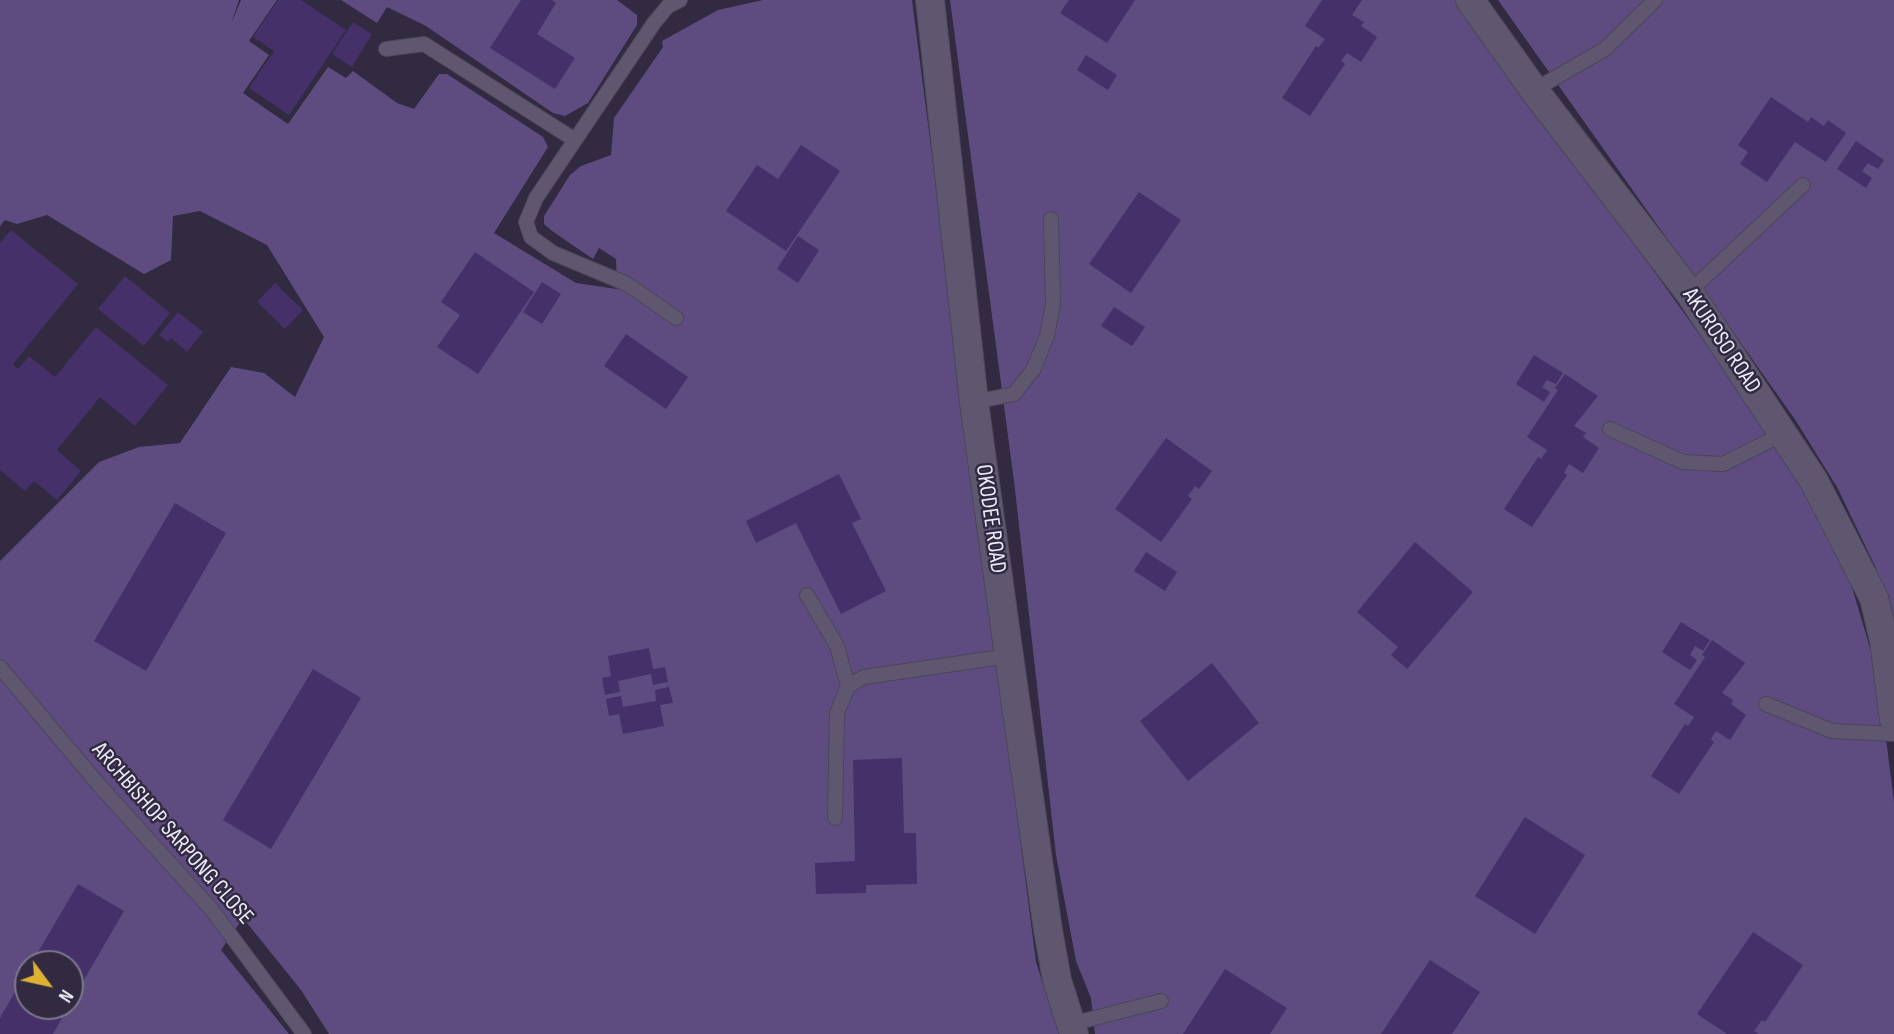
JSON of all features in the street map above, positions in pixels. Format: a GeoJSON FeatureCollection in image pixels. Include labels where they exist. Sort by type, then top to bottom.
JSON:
{"type":"FeatureCollection","features":[{"type":"Feature","properties":{"kind":"street","name":"OKODEE ROAD"},"geometry":{"type":"LineString","coordinates":[[930,0],[974,402],[1009,656],[1048,930],[1057,980],[1073,1029]]}},
{"type":"Feature","properties":{"kind":"street","name":"AKUROSO ROAD"},"geometry":{"type":"LineString","coordinates":[[1470,0],[1534,90],[1689,292],[1814,481],[1874,598],[1889,638],[1894,720]]}},
{"type":"Feature","properties":{"kind":"lane"},"geometry":{"type":"LineString","coordinates":[[1534,90],[1605,49],[1655,0]]}},
{"type":"Feature","properties":{"kind":"lane"},"geometry":{"type":"LineString","coordinates":[[670,2],[536,198],[526,222],[531,237],[553,253],[627,284],[676,318]]}},
{"type":"Feature","properties":{"kind":"lane"},"geometry":{"type":"LineString","coordinates":[[386,49],[424,44],[575,140]]}},
{"type":"Feature","properties":{"kind":"lane"},"geometry":{"type":"LineString","coordinates":[[1689,292],[1803,186]]}},
{"type":"Feature","properties":{"kind":"lane"},"geometry":{"type":"LineString","coordinates":[[974,402],[1014,394],[1033,370],[1047,336],[1053,304],[1051,219]]}},
{"type":"Feature","properties":{"kind":"lane"},"geometry":{"type":"LineString","coordinates":[[1610,429],[1683,462],[1723,464],[1783,435]]}},
{"type":"Feature","properties":{"kind":"lane"},"geometry":{"type":"LineString","coordinates":[[807,595],[837,646],[848,686],[837,713],[835,818]]}},
{"type":"Feature","properties":{"kind":"lane"},"geometry":{"type":"LineString","coordinates":[[848,686],[864,677],[1009,656]]}},
{"type":"Feature","properties":{"kind":"lane","name":"ARCHBISHOP SARPONG CLOSE"},"geometry":{"type":"LineString","coordinates":[[0,667],[99,785],[212,910],[304,1034]]}},
{"type":"Feature","properties":{"kind":"lane"},"geometry":{"type":"LineString","coordinates":[[1766,704],[1832,731],[1894,734]]}},
{"type":"Feature","properties":{"kind":"lane"},"geometry":{"type":"LineString","coordinates":[[1073,1029],[1161,1001]]}},
{"type":"Feature","properties":{"kind":"shaded area"},"geometry":{"type":"Polygon","coordinates":[[[0,0],[239,0],[231,24],[241,0],[277,0],[249,41],[269,55],[243,93],[288,124],[328,67],[346,78],[353,71],[397,103],[414,109],[439,74],[447,74],[543,137],[548,147],[494,233],[576,283],[617,289],[616,259],[599,248],[593,259],[544,224],[544,216],[570,175],[581,166],[611,155],[614,118],[663,47],[662,41],[718,10],[763,0],[912,0],[1036,962],[1059,1034],[329,1034],[301,990],[243,918],[221,950],[289,1034],[0,1034],[0,561],[99,462],[139,447],[180,443],[231,367],[264,373],[295,397],[324,337],[267,245],[200,211],[173,216],[171,260],[144,274],[47,215],[17,224],[5,220],[0,226],[0,0]]]}},
{"type":"Feature","properties":{"kind":"shaded area"},"geometry":{"type":"Polygon","coordinates":[[[341,0],[617,0],[637,15],[637,25],[588,103],[565,116],[553,113],[426,26],[387,7],[377,23],[341,0]]]}},
{"type":"Feature","properties":{"kind":"shaded area"},"geometry":{"type":"Polygon","coordinates":[[[950,0],[1460,0],[1782,450],[1846,567],[1878,675],[1894,802],[1894,1034],[1095,1034],[1091,998],[1076,961],[1056,855],[1014,481],[950,0]]]}},
{"type":"Feature","properties":{"kind":"shaded area"},"geometry":{"type":"Polygon","coordinates":[[[1498,0],[1894,0],[1894,623],[1875,566],[1837,487],[1796,421],[1498,0]]]}},
{"type":"Feature","properties":{"kind":"building"},"geometry":{"type":"Polygon","coordinates":[[[278,0],[301,0],[346,30],[289,115],[249,88],[274,51],[253,37],[278,0]]]}},
{"type":"Feature","properties":{"kind":"building"},"geometry":{"type":"Polygon","coordinates":[[[521,0],[552,0],[556,3],[537,34],[575,58],[555,89],[490,48],[521,0]]]}},
{"type":"Feature","properties":{"kind":"building"},"geometry":{"type":"Polygon","coordinates":[[[1069,0],[1135,0],[1107,43],[1060,13],[1069,0]]]}},
{"type":"Feature","properties":{"kind":"building"},"geometry":{"type":"Polygon","coordinates":[[[1322,0],[1362,0],[1352,15],[1364,22],[1361,26],[1377,37],[1361,62],[1347,53],[1341,61],[1345,64],[1310,116],[1282,98],[1316,46],[1318,48],[1325,39],[1305,26],[1322,0]]]}},
{"type":"Feature","properties":{"kind":"building"},"geometry":{"type":"Polygon","coordinates":[[[353,22],[372,34],[352,67],[332,54],[353,22]]]}},
{"type":"Feature","properties":{"kind":"building"},"geometry":{"type":"Polygon","coordinates":[[[1086,55],[1117,75],[1108,90],[1077,70],[1086,55]]]}},
{"type":"Feature","properties":{"kind":"building"},"geometry":{"type":"Polygon","coordinates":[[[1771,97],[1808,122],[1811,117],[1824,126],[1828,120],[1846,133],[1826,162],[1795,142],[1767,182],[1740,164],[1748,152],[1738,145],[1771,97]]]}},
{"type":"Feature","properties":{"kind":"building"},"geometry":{"type":"Polygon","coordinates":[[[1856,141],[1884,160],[1878,169],[1868,163],[1862,171],[1872,178],[1866,188],[1837,169],[1856,141]]]}},
{"type":"Feature","properties":{"kind":"building"},"geometry":{"type":"Polygon","coordinates":[[[801,145],[840,171],[786,251],[726,211],[757,165],[778,179],[801,145]]]}},
{"type":"Feature","properties":{"kind":"building"},"geometry":{"type":"Polygon","coordinates":[[[1139,192],[1181,220],[1131,293],[1089,264],[1139,192]]]}},
{"type":"Feature","properties":{"kind":"building"},"geometry":{"type":"Polygon","coordinates":[[[11,230],[78,284],[13,364],[18,369],[29,356],[55,377],[96,327],[168,385],[135,426],[100,397],[57,450],[81,471],[57,500],[34,481],[25,491],[0,470],[0,243],[11,230]]]}},
{"type":"Feature","properties":{"kind":"building"},"geometry":{"type":"Polygon","coordinates":[[[798,236],[819,250],[798,283],[777,269],[798,236]]]}},
{"type":"Feature","properties":{"kind":"building"},"geometry":{"type":"Polygon","coordinates":[[[475,252],[534,292],[478,374],[437,347],[460,315],[441,302],[475,252]]]}},
{"type":"Feature","properties":{"kind":"building"},"geometry":{"type":"Polygon","coordinates":[[[125,276],[170,313],[144,346],[98,309],[125,276]]]}},
{"type":"Feature","properties":{"kind":"building"},"geometry":{"type":"Polygon","coordinates":[[[542,282],[561,294],[542,324],[523,312],[542,282]]]}},
{"type":"Feature","properties":{"kind":"building"},"geometry":{"type":"Polygon","coordinates":[[[275,283],[303,310],[285,329],[257,302],[275,283]]]}},
{"type":"Feature","properties":{"kind":"building"},"geometry":{"type":"Polygon","coordinates":[[[1114,307],[1145,327],[1132,346],[1101,326],[1114,307]]]}},
{"type":"Feature","properties":{"kind":"building"},"geometry":{"type":"Polygon","coordinates":[[[178,312],[203,332],[187,352],[171,338],[168,342],[159,335],[178,312]]]}},
{"type":"Feature","properties":{"kind":"building"},"geometry":{"type":"Polygon","coordinates":[[[626,334],[688,377],[666,409],[604,366],[626,334]]]}},
{"type":"Feature","properties":{"kind":"building"},"geometry":{"type":"Polygon","coordinates":[[[1534,355],[1563,373],[1556,384],[1547,380],[1542,387],[1550,392],[1544,402],[1516,384],[1534,355]]]}},
{"type":"Feature","properties":{"kind":"building"},"geometry":{"type":"Polygon","coordinates":[[[1565,374],[1598,396],[1574,426],[1586,433],[1583,437],[1599,448],[1583,473],[1569,464],[1564,473],[1567,475],[1532,527],[1504,509],[1538,457],[1541,459],[1547,450],[1527,437],[1558,390],[1555,388],[1565,374]]]}},
{"type":"Feature","properties":{"kind":"building"},"geometry":{"type":"Polygon","coordinates":[[[1166,438],[1212,471],[1199,489],[1195,486],[1188,496],[1192,499],[1161,542],[1115,509],[1166,438]]]}},
{"type":"Feature","properties":{"kind":"building"},"geometry":{"type":"Polygon","coordinates":[[[839,474],[861,519],[852,523],[886,591],[841,614],[796,523],[756,543],[746,521],[839,474]]]}},
{"type":"Feature","properties":{"kind":"building"},"geometry":{"type":"Polygon","coordinates":[[[175,503],[226,533],[146,671],[94,641],[175,503]]]}},
{"type":"Feature","properties":{"kind":"building"},"geometry":{"type":"Polygon","coordinates":[[[1415,542],[1473,592],[1407,669],[1391,655],[1398,647],[1357,612],[1415,542]]]}},
{"type":"Feature","properties":{"kind":"building"},"geometry":{"type":"Polygon","coordinates":[[[1146,552],[1177,572],[1165,591],[1134,571],[1146,552]]]}},
{"type":"Feature","properties":{"kind":"building"},"geometry":{"type":"Polygon","coordinates":[[[1681,622],[1710,640],[1703,651],[1695,646],[1690,655],[1697,660],[1690,670],[1662,652],[1681,622]]]}},
{"type":"Feature","properties":{"kind":"building"},"geometry":{"type":"Polygon","coordinates":[[[1712,640],[1745,663],[1722,693],[1733,700],[1731,704],[1746,715],[1730,740],[1716,731],[1711,739],[1714,742],[1679,794],[1651,776],[1685,724],[1688,726],[1694,717],[1674,704],[1705,657],[1702,655],[1712,640]]]}},
{"type":"Feature","properties":{"kind":"building"},"geometry":{"type":"Polygon","coordinates":[[[649,648],[653,669],[665,667],[668,682],[653,685],[651,674],[618,681],[620,692],[605,695],[602,678],[611,676],[608,656],[649,648]]]}},
{"type":"Feature","properties":{"kind":"building"},"geometry":{"type":"Polygon","coordinates":[[[1212,663],[1259,723],[1188,781],[1140,721],[1212,663]]]}},
{"type":"Feature","properties":{"kind":"building"},"geometry":{"type":"Polygon","coordinates":[[[313,669],[361,698],[271,849],[223,820],[313,669]]]}},
{"type":"Feature","properties":{"kind":"building"},"geometry":{"type":"Polygon","coordinates":[[[669,687],[673,703],[660,705],[664,726],[623,734],[619,714],[609,716],[606,699],[621,696],[623,707],[656,701],[655,690],[669,687]]]}},
{"type":"Feature","properties":{"kind":"building"},"geometry":{"type":"Polygon","coordinates":[[[902,758],[904,833],[916,833],[917,884],[866,885],[866,893],[816,894],[815,863],[855,861],[853,760],[902,758]]]}},
{"type":"Feature","properties":{"kind":"building"},"geometry":{"type":"Polygon","coordinates":[[[1525,817],[1585,855],[1535,934],[1475,896],[1525,817]]]}},
{"type":"Feature","properties":{"kind":"building"},"geometry":{"type":"Polygon","coordinates":[[[78,884],[124,911],[84,980],[84,950],[39,950],[78,884]]]}},
{"type":"Feature","properties":{"kind":"building"},"geometry":{"type":"Polygon","coordinates":[[[1753,932],[1803,965],[1765,1022],[1762,1020],[1754,1031],[1759,1034],[1727,1034],[1697,1014],[1753,932]]]}},
{"type":"Feature","properties":{"kind":"building"},"geometry":{"type":"Polygon","coordinates":[[[1430,960],[1480,992],[1452,1034],[1381,1034],[1430,960]]]}},
{"type":"Feature","properties":{"kind":"building"},"geometry":{"type":"Polygon","coordinates":[[[1225,969],[1287,1008],[1270,1034],[1183,1034],[1225,969]]]}},
{"type":"Feature","properties":{"kind":"building"},"geometry":{"type":"Polygon","coordinates":[[[14,994],[14,1020],[61,1020],[53,1034],[0,1034],[0,1018],[14,994]]]}}]}
